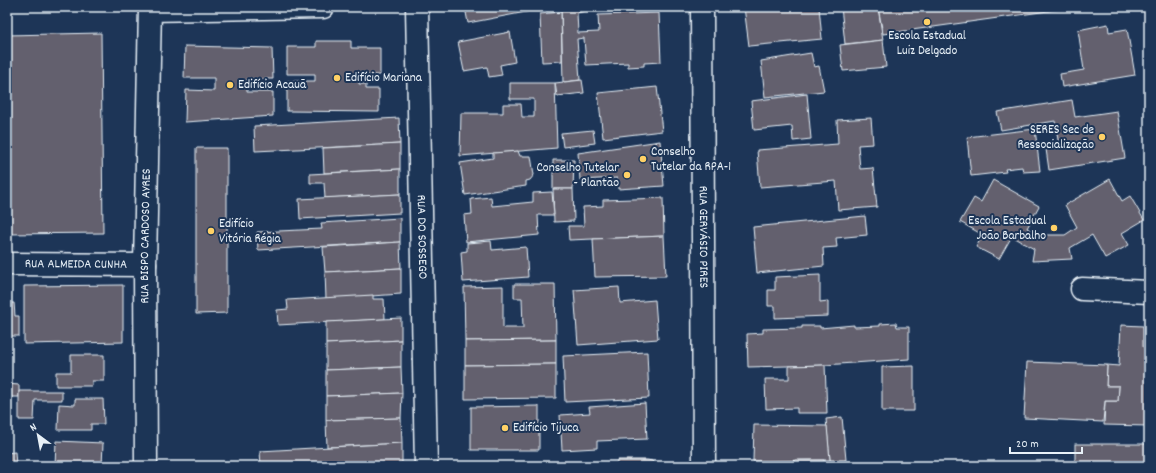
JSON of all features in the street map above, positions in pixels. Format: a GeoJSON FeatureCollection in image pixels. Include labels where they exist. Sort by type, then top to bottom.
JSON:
{"type":"FeatureCollection","features":[{"type":"Feature","properties":{"kind":"street"},"geometry":{"type":"LineString","coordinates":[[150,9],[323,7]]}},
{"type":"Feature","properties":{"kind":"street","name":"RUA DO SOSSEGO"},"geometry":{"type":"LineString","coordinates":[[417,7],[426,466]]}},
{"type":"Feature","properties":{"kind":"street","name":"RUA GERVÁSIO PIRES"},"geometry":{"type":"LineString","coordinates":[[702,7],[704,466]]}},
{"type":"Feature","properties":{"kind":"street","name":"RUA BISPO CARDOSO AYRES"},"geometry":{"type":"LineString","coordinates":[[146,466],[145,265],[150,9]]}},
{"type":"Feature","properties":{"kind":"street","name":"RUA ALMEIDA CUNHA"},"geometry":{"type":"LineString","coordinates":[[7,264],[145,265]]}},
{"type":"Feature","properties":{"kind":"street"},"geometry":{"type":"LineString","coordinates":[[1082,289],[1149,292]]}},
{"type":"Feature","properties":{"kind":"building"},"geometry":{"type":"Polygon","coordinates":[[[465,7],[547,7],[547,8],[468,23],[465,7]]]}},
{"type":"Feature","properties":{"kind":"building"},"geometry":{"type":"Polygon","coordinates":[[[561,7],[585,7],[585,11],[577,13],[578,33],[599,32],[598,15],[659,13],[661,62],[644,63],[644,66],[628,67],[628,63],[586,65],[584,38],[577,39],[580,80],[563,82],[561,7]]]}},
{"type":"Feature","properties":{"kind":"building"},"geometry":{"type":"Polygon","coordinates":[[[744,7],[819,7],[822,39],[749,46],[744,7]]]}},
{"type":"Feature","properties":{"kind":"building"},"geometry":{"type":"Polygon","coordinates":[[[841,7],[878,7],[883,40],[845,44],[841,7]]]}},
{"type":"Feature","properties":{"kind":"building","name":"Escola Estadual Luiz Delgado"},"geometry":{"type":"Polygon","coordinates":[[[878,7],[1077,7],[883,34],[878,7]]]}},
{"type":"Feature","properties":{"kind":"building"},"geometry":{"type":"Polygon","coordinates":[[[561,12],[562,61],[542,62],[540,14],[561,12]]]}},
{"type":"Feature","properties":{"kind":"building"},"geometry":{"type":"Polygon","coordinates":[[[1108,24],[1109,32],[1127,29],[1135,75],[1062,87],[1060,74],[1084,70],[1078,30],[1108,24]]]}},
{"type":"Feature","properties":{"kind":"building"},"geometry":{"type":"Polygon","coordinates":[[[510,32],[515,62],[500,65],[502,75],[489,77],[487,67],[464,71],[458,42],[510,32]]]}},
{"type":"Feature","properties":{"kind":"building"},"geometry":{"type":"Polygon","coordinates":[[[101,33],[103,233],[7,234],[7,35],[101,33]]]}},
{"type":"Feature","properties":{"kind":"building"},"geometry":{"type":"Polygon","coordinates":[[[883,40],[886,67],[843,71],[840,45],[883,40]]]}},
{"type":"Feature","properties":{"kind":"building","name":"Edifício Mariana"},"geometry":{"type":"Polygon","coordinates":[[[316,41],[351,41],[351,48],[380,48],[380,75],[359,75],[359,84],[366,84],[366,89],[379,89],[379,112],[287,111],[287,81],[315,81],[315,74],[287,74],[287,47],[316,47],[316,41]]]}},
{"type":"Feature","properties":{"kind":"building","name":"Edifício Acauã"},"geometry":{"type":"Polygon","coordinates":[[[185,46],[272,48],[273,79],[247,79],[247,92],[273,92],[273,116],[185,122],[186,90],[214,91],[214,78],[184,78],[185,46]]]}},
{"type":"Feature","properties":{"kind":"building"},"geometry":{"type":"Polygon","coordinates":[[[811,53],[814,67],[819,66],[824,91],[765,97],[761,61],[811,53]]]}},
{"type":"Feature","properties":{"kind":"building"},"geometry":{"type":"Polygon","coordinates":[[[582,80],[584,93],[557,96],[555,83],[582,80]]]}},
{"type":"Feature","properties":{"kind":"building"},"geometry":{"type":"Polygon","coordinates":[[[510,83],[555,83],[557,148],[460,156],[461,113],[503,113],[503,104],[521,104],[522,117],[534,117],[534,99],[510,99],[510,83]]]}},
{"type":"Feature","properties":{"kind":"building"},"geometry":{"type":"Polygon","coordinates":[[[657,87],[662,131],[603,138],[598,93],[657,87]]]}},
{"type":"Feature","properties":{"kind":"building"},"geometry":{"type":"Polygon","coordinates":[[[807,94],[811,139],[793,141],[792,126],[754,130],[751,101],[807,94]]]}},
{"type":"Feature","properties":{"kind":"building"},"geometry":{"type":"Polygon","coordinates":[[[1072,100],[1075,117],[1117,111],[1125,158],[1049,170],[1046,149],[1059,146],[1055,121],[1001,130],[997,112],[1072,100]]]}},
{"type":"Feature","properties":{"kind":"building"},"geometry":{"type":"Polygon","coordinates":[[[399,118],[400,144],[255,151],[254,126],[399,118]]]}},
{"type":"Feature","properties":{"kind":"building"},"geometry":{"type":"Polygon","coordinates":[[[871,118],[873,144],[858,145],[860,169],[873,168],[877,207],[838,210],[836,181],[760,187],[757,150],[838,144],[837,120],[871,118]]]}},
{"type":"Feature","properties":{"kind":"building"},"geometry":{"type":"Polygon","coordinates":[[[1035,129],[1040,171],[1023,172],[1022,167],[1005,169],[1006,172],[971,176],[967,137],[1035,129]]]}},
{"type":"Feature","properties":{"kind":"building"},"geometry":{"type":"Polygon","coordinates":[[[593,130],[595,143],[563,147],[561,133],[593,130]]]}},
{"type":"Feature","properties":{"kind":"building"},"geometry":{"type":"Polygon","coordinates":[[[660,141],[664,186],[618,189],[617,178],[580,180],[578,153],[660,141]]]}},
{"type":"Feature","properties":{"kind":"building"},"geometry":{"type":"Polygon","coordinates":[[[400,144],[400,169],[324,173],[323,148],[400,144]]]}},
{"type":"Feature","properties":{"kind":"building","name":"Edifício Vitória Régia"},"geometry":{"type":"Polygon","coordinates":[[[196,148],[227,148],[227,313],[196,314],[196,148]]]}},
{"type":"Feature","properties":{"kind":"building"},"geometry":{"type":"Polygon","coordinates":[[[518,151],[520,156],[531,156],[534,175],[530,180],[526,181],[526,186],[465,195],[460,163],[493,158],[493,153],[518,151]]]}},
{"type":"Feature","properties":{"kind":"building"},"geometry":{"type":"Polygon","coordinates":[[[553,160],[574,160],[573,189],[553,189],[553,160]]]}},
{"type":"Feature","properties":{"kind":"building"},"geometry":{"type":"Polygon","coordinates":[[[400,169],[400,194],[325,198],[324,183],[310,183],[310,174],[400,169]]]}},
{"type":"Feature","properties":{"kind":"building"},"geometry":{"type":"Polygon","coordinates":[[[1110,179],[1122,201],[1130,196],[1144,220],[1122,233],[1129,245],[1105,258],[1092,235],[1070,248],[1072,259],[1032,261],[1034,249],[1012,236],[999,259],[976,247],[983,235],[960,222],[974,198],[981,202],[993,180],[1039,206],[1027,228],[1039,235],[1065,235],[1077,227],[1065,205],[1110,179]]]}},
{"type":"Feature","properties":{"kind":"building"},"geometry":{"type":"Polygon","coordinates":[[[553,189],[573,189],[574,221],[554,222],[553,189]]]}},
{"type":"Feature","properties":{"kind":"building"},"geometry":{"type":"Polygon","coordinates":[[[552,192],[554,215],[538,215],[539,235],[466,242],[464,215],[472,214],[471,199],[491,197],[492,206],[533,202],[533,193],[552,192]]]}},
{"type":"Feature","properties":{"kind":"building"},"geometry":{"type":"Polygon","coordinates":[[[400,194],[400,213],[300,219],[299,199],[400,194]]]}},
{"type":"Feature","properties":{"kind":"building"},"geometry":{"type":"Polygon","coordinates":[[[663,198],[664,236],[569,240],[568,226],[584,226],[583,207],[603,206],[603,200],[663,198]]]}},
{"type":"Feature","properties":{"kind":"building"},"geometry":{"type":"Polygon","coordinates":[[[865,216],[867,235],[836,238],[837,247],[823,248],[824,266],[757,273],[753,227],[865,216]]]}},
{"type":"Feature","properties":{"kind":"building"},"geometry":{"type":"Polygon","coordinates":[[[400,218],[400,242],[258,250],[257,232],[322,229],[321,223],[400,218]]]}},
{"type":"Feature","properties":{"kind":"building"},"geometry":{"type":"Polygon","coordinates":[[[664,236],[666,276],[595,277],[593,239],[664,236]]]}},
{"type":"Feature","properties":{"kind":"building"},"geometry":{"type":"Polygon","coordinates":[[[491,241],[492,250],[526,247],[528,277],[463,282],[461,252],[467,251],[467,243],[491,241]]]}},
{"type":"Feature","properties":{"kind":"building"},"geometry":{"type":"Polygon","coordinates":[[[400,242],[401,268],[325,272],[323,247],[400,242]]]}},
{"type":"Feature","properties":{"kind":"building"},"geometry":{"type":"Polygon","coordinates":[[[401,268],[401,294],[326,299],[325,272],[401,268]]]}},
{"type":"Feature","properties":{"kind":"building"},"geometry":{"type":"Polygon","coordinates":[[[820,275],[820,302],[828,301],[828,316],[775,318],[775,306],[768,306],[768,290],[775,290],[775,277],[820,275]]]}},
{"type":"Feature","properties":{"kind":"building"},"geometry":{"type":"Polygon","coordinates":[[[514,284],[555,284],[556,340],[465,341],[464,287],[503,286],[503,328],[523,328],[522,298],[514,298],[514,284]]]}},
{"type":"Feature","properties":{"kind":"building"},"geometry":{"type":"Polygon","coordinates":[[[123,285],[123,342],[24,344],[24,286],[123,285]]]}},
{"type":"Feature","properties":{"kind":"building"},"geometry":{"type":"Polygon","coordinates":[[[619,287],[620,303],[655,300],[658,339],[578,345],[574,290],[619,287]]]}},
{"type":"Feature","properties":{"kind":"building"},"geometry":{"type":"Polygon","coordinates":[[[373,295],[373,299],[384,299],[385,319],[278,325],[277,310],[288,309],[287,300],[373,295]]]}},
{"type":"Feature","properties":{"kind":"building"},"geometry":{"type":"Polygon","coordinates":[[[7,303],[14,303],[15,316],[19,316],[19,336],[7,336],[7,303]]]}},
{"type":"Feature","properties":{"kind":"building"},"geometry":{"type":"Polygon","coordinates":[[[401,318],[401,340],[326,344],[326,322],[401,318]]]}},
{"type":"Feature","properties":{"kind":"building"},"geometry":{"type":"Polygon","coordinates":[[[896,323],[897,327],[909,327],[909,359],[825,365],[748,367],[747,334],[763,333],[763,329],[802,328],[802,326],[820,326],[820,328],[854,325],[854,327],[880,326],[880,324],[896,323]]]}},
{"type":"Feature","properties":{"kind":"building"},"geometry":{"type":"Polygon","coordinates":[[[1121,325],[1143,326],[1143,347],[1149,347],[1149,426],[1104,425],[1105,401],[1118,401],[1119,386],[1106,386],[1107,365],[1119,366],[1121,325]]]}},
{"type":"Feature","properties":{"kind":"building"},"geometry":{"type":"Polygon","coordinates":[[[401,340],[401,367],[326,370],[326,344],[401,340]]]}},
{"type":"Feature","properties":{"kind":"building"},"geometry":{"type":"Polygon","coordinates":[[[556,340],[556,364],[465,365],[465,341],[556,340]]]}},
{"type":"Feature","properties":{"kind":"building"},"geometry":{"type":"Polygon","coordinates":[[[647,352],[649,398],[565,402],[563,356],[647,352]]]}},
{"type":"Feature","properties":{"kind":"building"},"geometry":{"type":"Polygon","coordinates":[[[71,355],[104,355],[104,381],[92,381],[92,386],[56,386],[56,372],[71,372],[71,355]]]}},
{"type":"Feature","properties":{"kind":"building"},"geometry":{"type":"Polygon","coordinates":[[[1027,362],[1107,365],[1106,386],[1119,386],[1118,401],[1105,401],[1103,422],[1024,418],[1027,362]]]}},
{"type":"Feature","properties":{"kind":"building"},"geometry":{"type":"Polygon","coordinates":[[[556,364],[556,398],[465,399],[465,365],[556,364]]]}},
{"type":"Feature","properties":{"kind":"building"},"geometry":{"type":"Polygon","coordinates":[[[825,365],[827,413],[797,413],[797,408],[766,409],[765,379],[789,379],[789,366],[825,365]]]}},
{"type":"Feature","properties":{"kind":"building"},"geometry":{"type":"Polygon","coordinates":[[[914,366],[914,411],[882,411],[882,367],[914,366]]]}},
{"type":"Feature","properties":{"kind":"building"},"geometry":{"type":"Polygon","coordinates":[[[401,367],[402,393],[326,396],[326,370],[401,367]]]}},
{"type":"Feature","properties":{"kind":"building"},"geometry":{"type":"Polygon","coordinates":[[[7,384],[19,385],[19,397],[7,397],[7,384]]]}},
{"type":"Feature","properties":{"kind":"building"},"geometry":{"type":"Polygon","coordinates":[[[19,391],[62,391],[62,400],[35,400],[34,420],[19,420],[19,391]]]}},
{"type":"Feature","properties":{"kind":"building"},"geometry":{"type":"Polygon","coordinates":[[[402,393],[401,418],[326,420],[326,396],[402,393]]]}},
{"type":"Feature","properties":{"kind":"building"},"geometry":{"type":"Polygon","coordinates":[[[75,399],[103,399],[104,424],[91,424],[91,430],[58,430],[59,404],[75,405],[75,399]]]}},
{"type":"Feature","properties":{"kind":"building"},"geometry":{"type":"Polygon","coordinates":[[[645,403],[647,439],[597,441],[597,448],[562,450],[560,415],[590,413],[589,407],[645,403]]]}},
{"type":"Feature","properties":{"kind":"building","name":"Edifício Tijuca"},"geometry":{"type":"Polygon","coordinates":[[[539,406],[539,450],[471,450],[471,407],[539,406]]]}},
{"type":"Feature","properties":{"kind":"building"},"geometry":{"type":"Polygon","coordinates":[[[842,417],[846,460],[830,460],[826,419],[842,417]]]}},
{"type":"Feature","properties":{"kind":"building"},"geometry":{"type":"Polygon","coordinates":[[[401,418],[402,443],[327,447],[326,420],[401,418]]]}},
{"type":"Feature","properties":{"kind":"building"},"geometry":{"type":"Polygon","coordinates":[[[754,425],[827,426],[830,460],[753,461],[754,425]]]}},
{"type":"Feature","properties":{"kind":"building"},"geometry":{"type":"Polygon","coordinates":[[[56,441],[103,443],[102,466],[55,466],[56,441]]]}},
{"type":"Feature","properties":{"kind":"building"},"geometry":{"type":"Polygon","coordinates":[[[402,443],[402,466],[261,466],[260,451],[402,443]]]}},
{"type":"Feature","properties":{"kind":"building"},"geometry":{"type":"Polygon","coordinates":[[[1075,444],[1149,444],[1149,466],[1075,466],[1075,444]]]}},
{"type":"Feature","properties":{"kind":"building"},"geometry":{"type":"Polygon","coordinates":[[[15,452],[16,466],[7,466],[7,453],[15,452]]]}},
{"type":"Feature","properties":{"kind":"building"},"geometry":{"type":"Polygon","coordinates":[[[617,460],[647,460],[652,461],[656,466],[617,466],[617,460]]]}},
{"type":"Feature","properties":{"kind":"building"},"geometry":{"type":"Polygon","coordinates":[[[795,460],[824,460],[824,466],[796,466],[795,460]]]}},
{"type":"Feature","properties":{"kind":"place","name":"Escola Estadual Luiz Delgado"},"geometry":{"type":"Point","coordinates":[927,22]}},
{"type":"Feature","properties":{"kind":"place","name":"Edifício Mariana"},"geometry":{"type":"Point","coordinates":[337,78]}},
{"type":"Feature","properties":{"kind":"place","name":"Edifício Acauã"},"geometry":{"type":"Point","coordinates":[230,85]}},
{"type":"Feature","properties":{"kind":"place","name":"SERES Sec de Ressocialização"},"geometry":{"type":"Point","coordinates":[1102,137]}},
{"type":"Feature","properties":{"kind":"place","name":"Conselho Tutelar da RPA-1"},"geometry":{"type":"Point","coordinates":[643,159]}},
{"type":"Feature","properties":{"kind":"place","name":"Conselho Tutelar - Plantão"},"geometry":{"type":"Point","coordinates":[627,175]}},
{"type":"Feature","properties":{"kind":"place","name":"Escola Estadual João Barbalho"},"geometry":{"type":"Point","coordinates":[1054,228]}},
{"type":"Feature","properties":{"kind":"place","name":"Edifício Vitória Régia"},"geometry":{"type":"Point","coordinates":[211,231]}},
{"type":"Feature","properties":{"kind":"place","name":"Edifício Tijuca"},"geometry":{"type":"Point","coordinates":[505,428]}}]}
